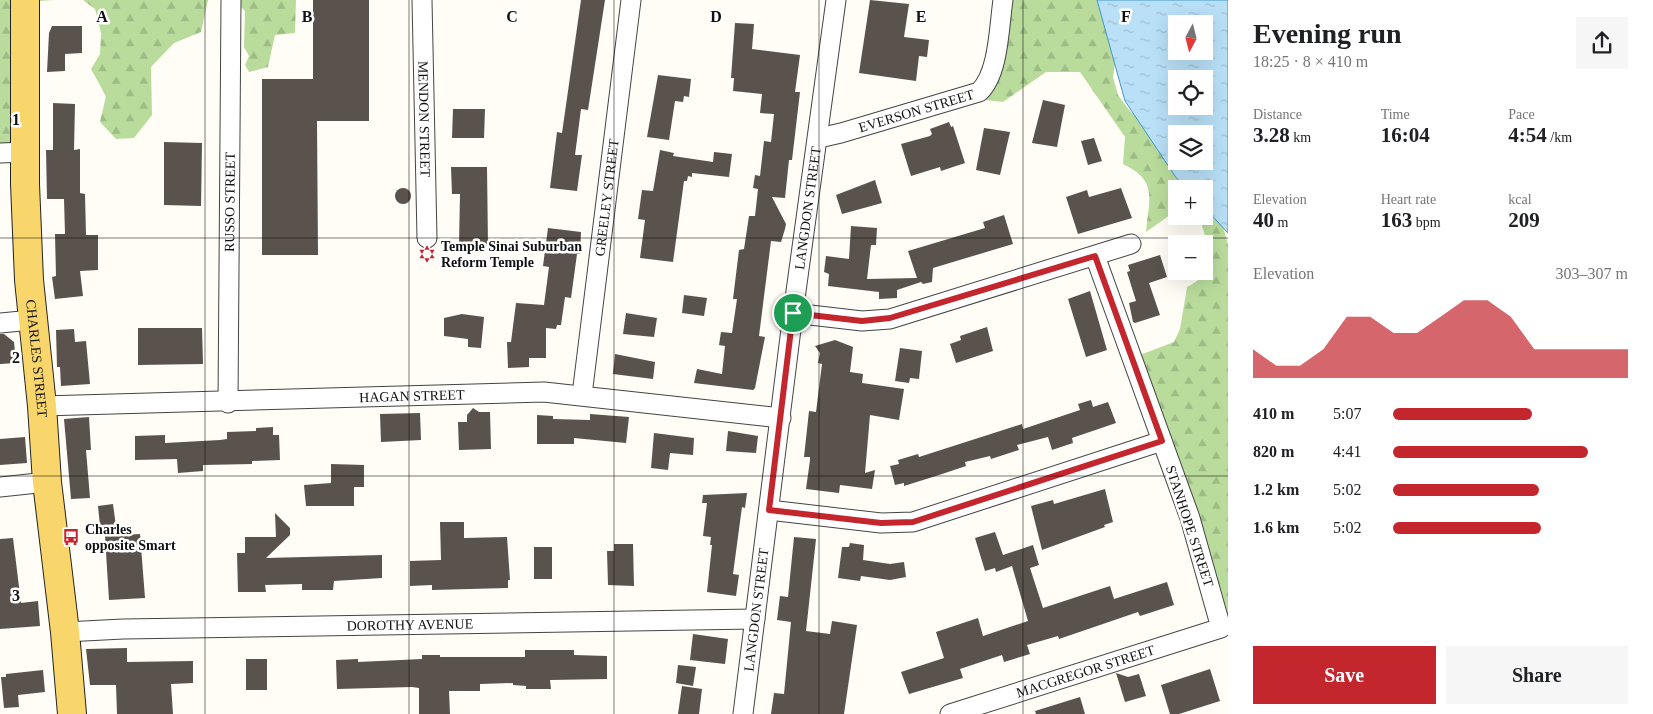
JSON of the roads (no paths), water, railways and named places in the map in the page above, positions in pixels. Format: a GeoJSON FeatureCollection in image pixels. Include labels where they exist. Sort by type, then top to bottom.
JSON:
{"type":"FeatureCollection","features":[{"type":"Feature","properties":{"kind":"main road","name":"CHARLES STREET"},"geometry":{"type":"LineString","coordinates":[[25,0],[13,152],[29,280],[42,406],[47,482],[65,632],[72,714]]}},
{"type":"Feature","properties":{"kind":"street","name":"RUSSO STREET"},"geometry":{"type":"LineString","coordinates":[[228,403],[231,0]]}},
{"type":"Feature","properties":{"kind":"street","name":"MENDON STREET"},"geometry":{"type":"LineString","coordinates":[[422,0],[427,238]]}},
{"type":"Feature","properties":{"kind":"street","name":"GREELEY STREET"},"geometry":{"type":"LineString","coordinates":[[582,395],[631,0]]}},
{"type":"Feature","properties":{"kind":"street","name":"LANGDON STREET"},"geometry":{"type":"LineString","coordinates":[[743,714],[793,313],[819,138],[836,0]]}},
{"type":"Feature","properties":{"kind":"street","name":"EVERSON STREET"},"geometry":{"type":"LineString","coordinates":[[819,138],[842,133],[979,92],[987,85],[992,72],[1003,0]]}},
{"type":"Feature","properties":{"kind":"street"},"geometry":{"type":"LineString","coordinates":[[793,313],[862,321],[890,318],[1131,244]]}},
{"type":"Feature","properties":{"kind":"street","name":"STANHOPE STREET"},"geometry":{"type":"LineString","coordinates":[[1095,256],[1190,518],[1221,628]]}},
{"type":"Feature","properties":{"kind":"street"},"geometry":{"type":"LineString","coordinates":[[0,322],[32,320]]}},
{"type":"Feature","properties":{"kind":"street","name":"HAGAN STREET"},"geometry":{"type":"LineString","coordinates":[[42,406],[228,403],[521,392],[582,395],[781,418]]}},
{"type":"Feature","properties":{"kind":"street"},"geometry":{"type":"LineString","coordinates":[[769,510],[881,523],[913,522],[1162,441]]}},
{"type":"Feature","properties":{"kind":"street"},"geometry":{"type":"LineString","coordinates":[[0,487],[47,482]]}},
{"type":"Feature","properties":{"kind":"street","name":"DOROTHY AVENUE"},"geometry":{"type":"LineString","coordinates":[[65,632],[122,629],[755,619]]}},
{"type":"Feature","properties":{"kind":"street","name":"MACGREGOR STREET"},"geometry":{"type":"LineString","coordinates":[[950,714],[1221,628]]}},
{"type":"Feature","properties":{"kind":"water"},"geometry":{"type":"Polygon","coordinates":[[[1097,0],[1228,0],[1228,233],[1213,217],[1213,180],[1178,180],[1171,170],[1213,170],[1213,125],[1168,125],[1168,166],[1125,101],[1097,0]]]}},
{"type":"Feature","properties":{"kind":"place","name":"Temple Sinai Suburban Reform Temple"},"geometry":{"type":"Point","coordinates":[427,254]}},
{"type":"Feature","properties":{"kind":"place","name":"Charles opposite Smart"},"geometry":{"type":"Point","coordinates":[71,537]}}]}
